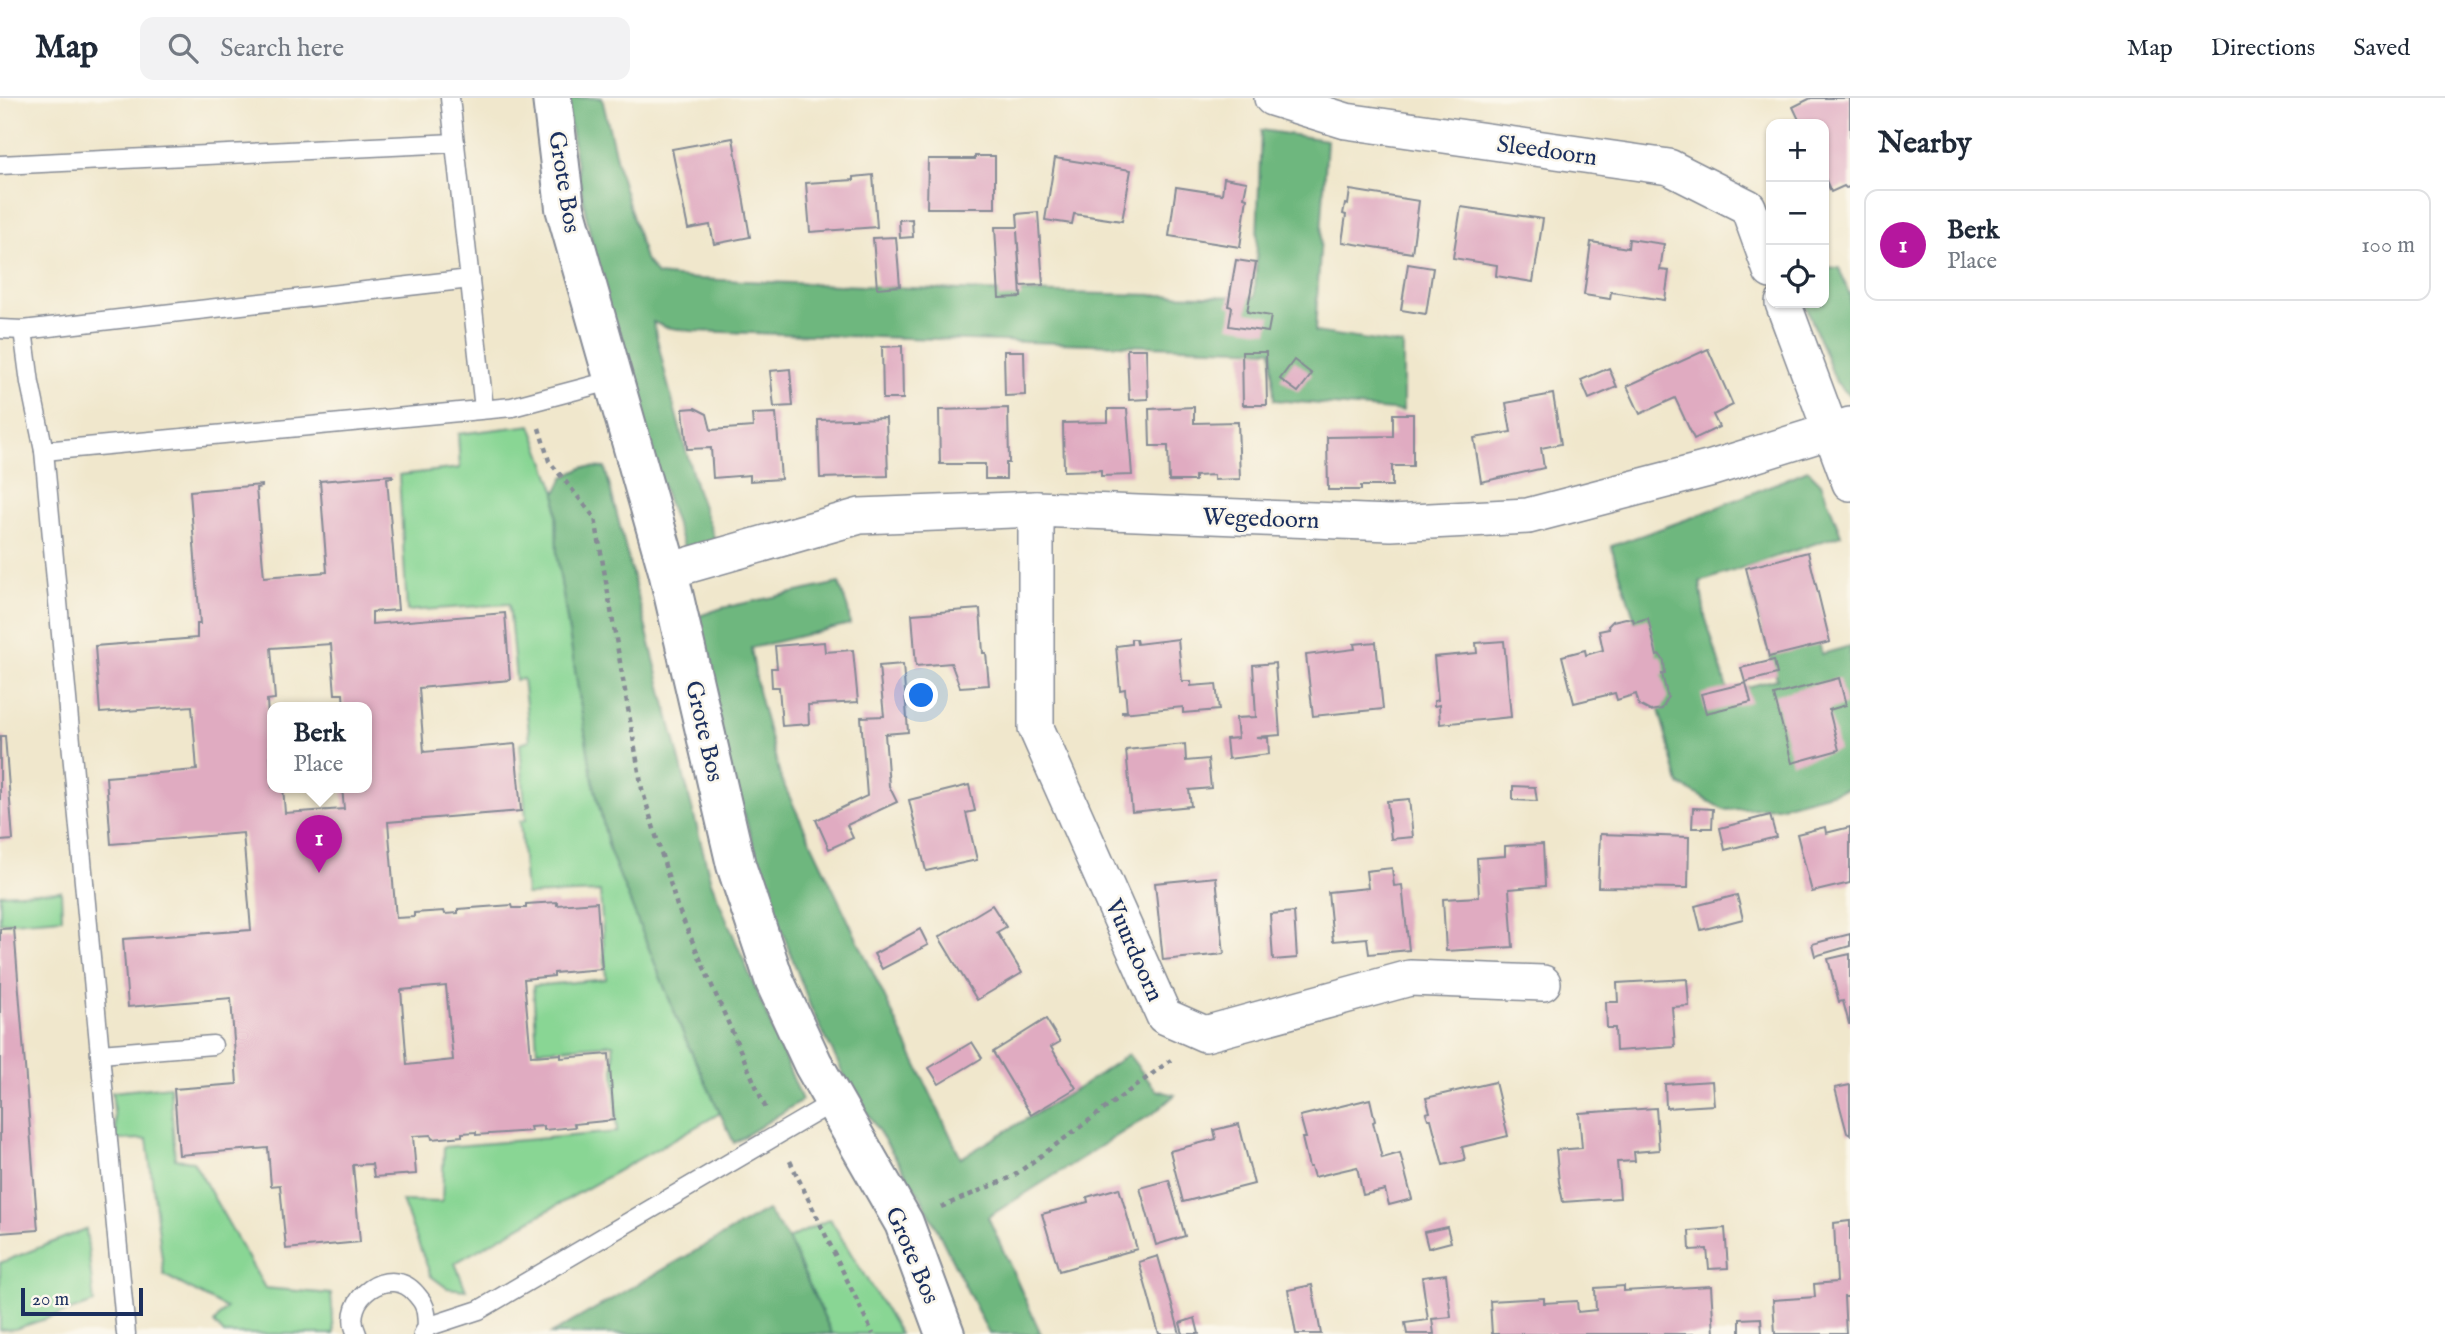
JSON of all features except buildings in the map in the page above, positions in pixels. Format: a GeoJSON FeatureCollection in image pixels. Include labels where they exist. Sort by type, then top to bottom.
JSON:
{"type":"FeatureCollection","features":[{"type":"Feature","properties":{"kind":"street","name":"Grote Bos"},"geometry":{"type":"LineString","coordinates":[[552,98],[565,208],[668,571],[736,865],[775,982],[813,1064],[904,1223],[945,1334]]}},
{"type":"Feature","properties":{"kind":"street","name":"Sleedoorn"},"geometry":{"type":"LineString","coordinates":[[1272,98],[1346,121],[1669,167],[1748,207],[1766,257]]}},
{"type":"Feature","properties":{"kind":"street"},"geometry":{"type":"LineString","coordinates":[[1785,308],[1840,429],[1850,483]]}},
{"type":"Feature","properties":{"kind":"street","name":"Wegedoorn"},"geometry":{"type":"LineString","coordinates":[[668,571],[860,516],[1036,509],[1391,523],[1528,516],[1712,468],[1840,429]]}},
{"type":"Feature","properties":{"kind":"street","name":"Vuurdoorn"},"geometry":{"type":"LineString","coordinates":[[1036,509],[1036,729],[1164,1016],[1205,1034]]}},
{"type":"Feature","properties":{"kind":"street"},"geometry":{"type":"LineString","coordinates":[[1205,1034],[1410,978],[1543,983]]}},
{"type":"Feature","properties":{"kind":"lane"},"geometry":{"type":"LineString","coordinates":[[450,98],[484,410]]}},
{"type":"Feature","properties":{"kind":"lane"},"geometry":{"type":"LineString","coordinates":[[0,165],[455,143]]}},
{"type":"Feature","properties":{"kind":"lane"},"geometry":{"type":"LineString","coordinates":[[0,329],[23,330],[470,279]]}},
{"type":"Feature","properties":{"kind":"lane"},"geometry":{"type":"LineString","coordinates":[[23,330],[30,383],[44,451],[126,1334]]}},
{"type":"Feature","properties":{"kind":"lane"},"geometry":{"type":"LineString","coordinates":[[44,451],[484,410],[532,402],[614,380]]}},
{"type":"Feature","properties":{"kind":"lane"},"geometry":{"type":"LineString","coordinates":[[100,1054],[213,1045]]}},
{"type":"Feature","properties":{"kind":"lane"},"geometry":{"type":"LineString","coordinates":[[357,1334],[354,1331],[354,1308],[367,1290],[388,1282],[410,1287],[425,1305],[425,1331],[479,1310],[835,1101]]}},
{"type":"Feature","properties":{"kind":"path"},"geometry":{"type":"LineString","coordinates":[[532,402],[549,461],[595,518],[642,789],[677,906],[777,1135],[873,1334]]}},
{"type":"Feature","properties":{"kind":"path"},"geometry":{"type":"LineString","coordinates":[[904,1223],[1012,1177],[1112,1106],[1205,1034]]}},
{"type":"Feature","properties":{"kind":"green space"},"geometry":{"type":"Polygon","coordinates":[[[566,98],[602,98],[620,175],[645,259],[657,275],[697,279],[1010,292],[1255,297],[1261,130],[1327,140],[1315,332],[1403,345],[1403,411],[1274,400],[1272,350],[691,331],[653,322],[697,491],[717,545],[689,561],[619,354],[585,208],[566,98]]]}},
{"type":"Feature","properties":{"kind":"green space"},"geometry":{"type":"Polygon","coordinates":[[[1829,267],[1839,268],[1850,296],[1850,396],[1836,382],[1807,308],[1829,308],[1829,267]]]}},
{"type":"Feature","properties":{"kind":"green space"},"geometry":{"type":"Polygon","coordinates":[[[531,425],[556,493],[557,557],[592,776],[610,852],[685,1038],[720,1113],[455,1263],[466,1290],[447,1288],[431,1276],[402,1201],[442,1202],[444,1147],[617,1132],[613,1044],[537,1050],[533,986],[606,979],[600,892],[526,895],[520,821],[526,820],[520,743],[530,740],[523,679],[516,680],[509,604],[407,611],[399,475],[460,468],[458,434],[531,425]]]}},
{"type":"Feature","properties":{"kind":"green space"},"geometry":{"type":"Polygon","coordinates":[[[584,467],[605,468],[711,882],[802,1100],[734,1143],[685,1038],[610,852],[592,776],[557,557],[556,493],[564,477],[584,467]]]}},
{"type":"Feature","properties":{"kind":"green space"},"geometry":{"type":"Polygon","coordinates":[[[1808,470],[1821,483],[1841,535],[1700,582],[1705,616],[1728,692],[1777,679],[1750,586],[1799,572],[1822,654],[1850,646],[1850,788],[1778,807],[1724,810],[1679,784],[1634,617],[1611,546],[1699,515],[1808,470]]]}},
{"type":"Feature","properties":{"kind":"green space"},"geometry":{"type":"Polygon","coordinates":[[[839,583],[850,624],[751,648],[758,691],[781,779],[961,1158],[1085,1084],[1128,1054],[1156,1090],[1175,1095],[1155,1112],[988,1217],[1041,1334],[989,1334],[922,1199],[848,1083],[811,1008],[769,896],[729,765],[699,616],[722,608],[839,583]]]}},
{"type":"Feature","properties":{"kind":"green space"},"geometry":{"type":"Polygon","coordinates":[[[61,891],[62,918],[0,923],[0,894],[61,891]]]}},
{"type":"Feature","properties":{"kind":"green space"},"geometry":{"type":"Polygon","coordinates":[[[170,1086],[175,1159],[193,1161],[265,1288],[331,1294],[334,1334],[224,1334],[214,1323],[226,1308],[164,1275],[147,1139],[117,1140],[112,1092],[170,1086]]]}},
{"type":"Feature","properties":{"kind":"green space"},"geometry":{"type":"Polygon","coordinates":[[[767,1210],[788,1239],[832,1334],[551,1334],[767,1210]]]}},
{"type":"Feature","properties":{"kind":"green space"},"geometry":{"type":"Polygon","coordinates":[[[830,1219],[900,1334],[832,1334],[788,1239],[830,1219]]]}},
{"type":"Feature","properties":{"kind":"green space"},"geometry":{"type":"Polygon","coordinates":[[[86,1229],[94,1303],[15,1329],[0,1330],[0,1263],[86,1229]]]}},
{"type":"Feature","properties":{"kind":"place","name":"Berk"},"geometry":{"type":"Point","coordinates":[319,873]}}]}
